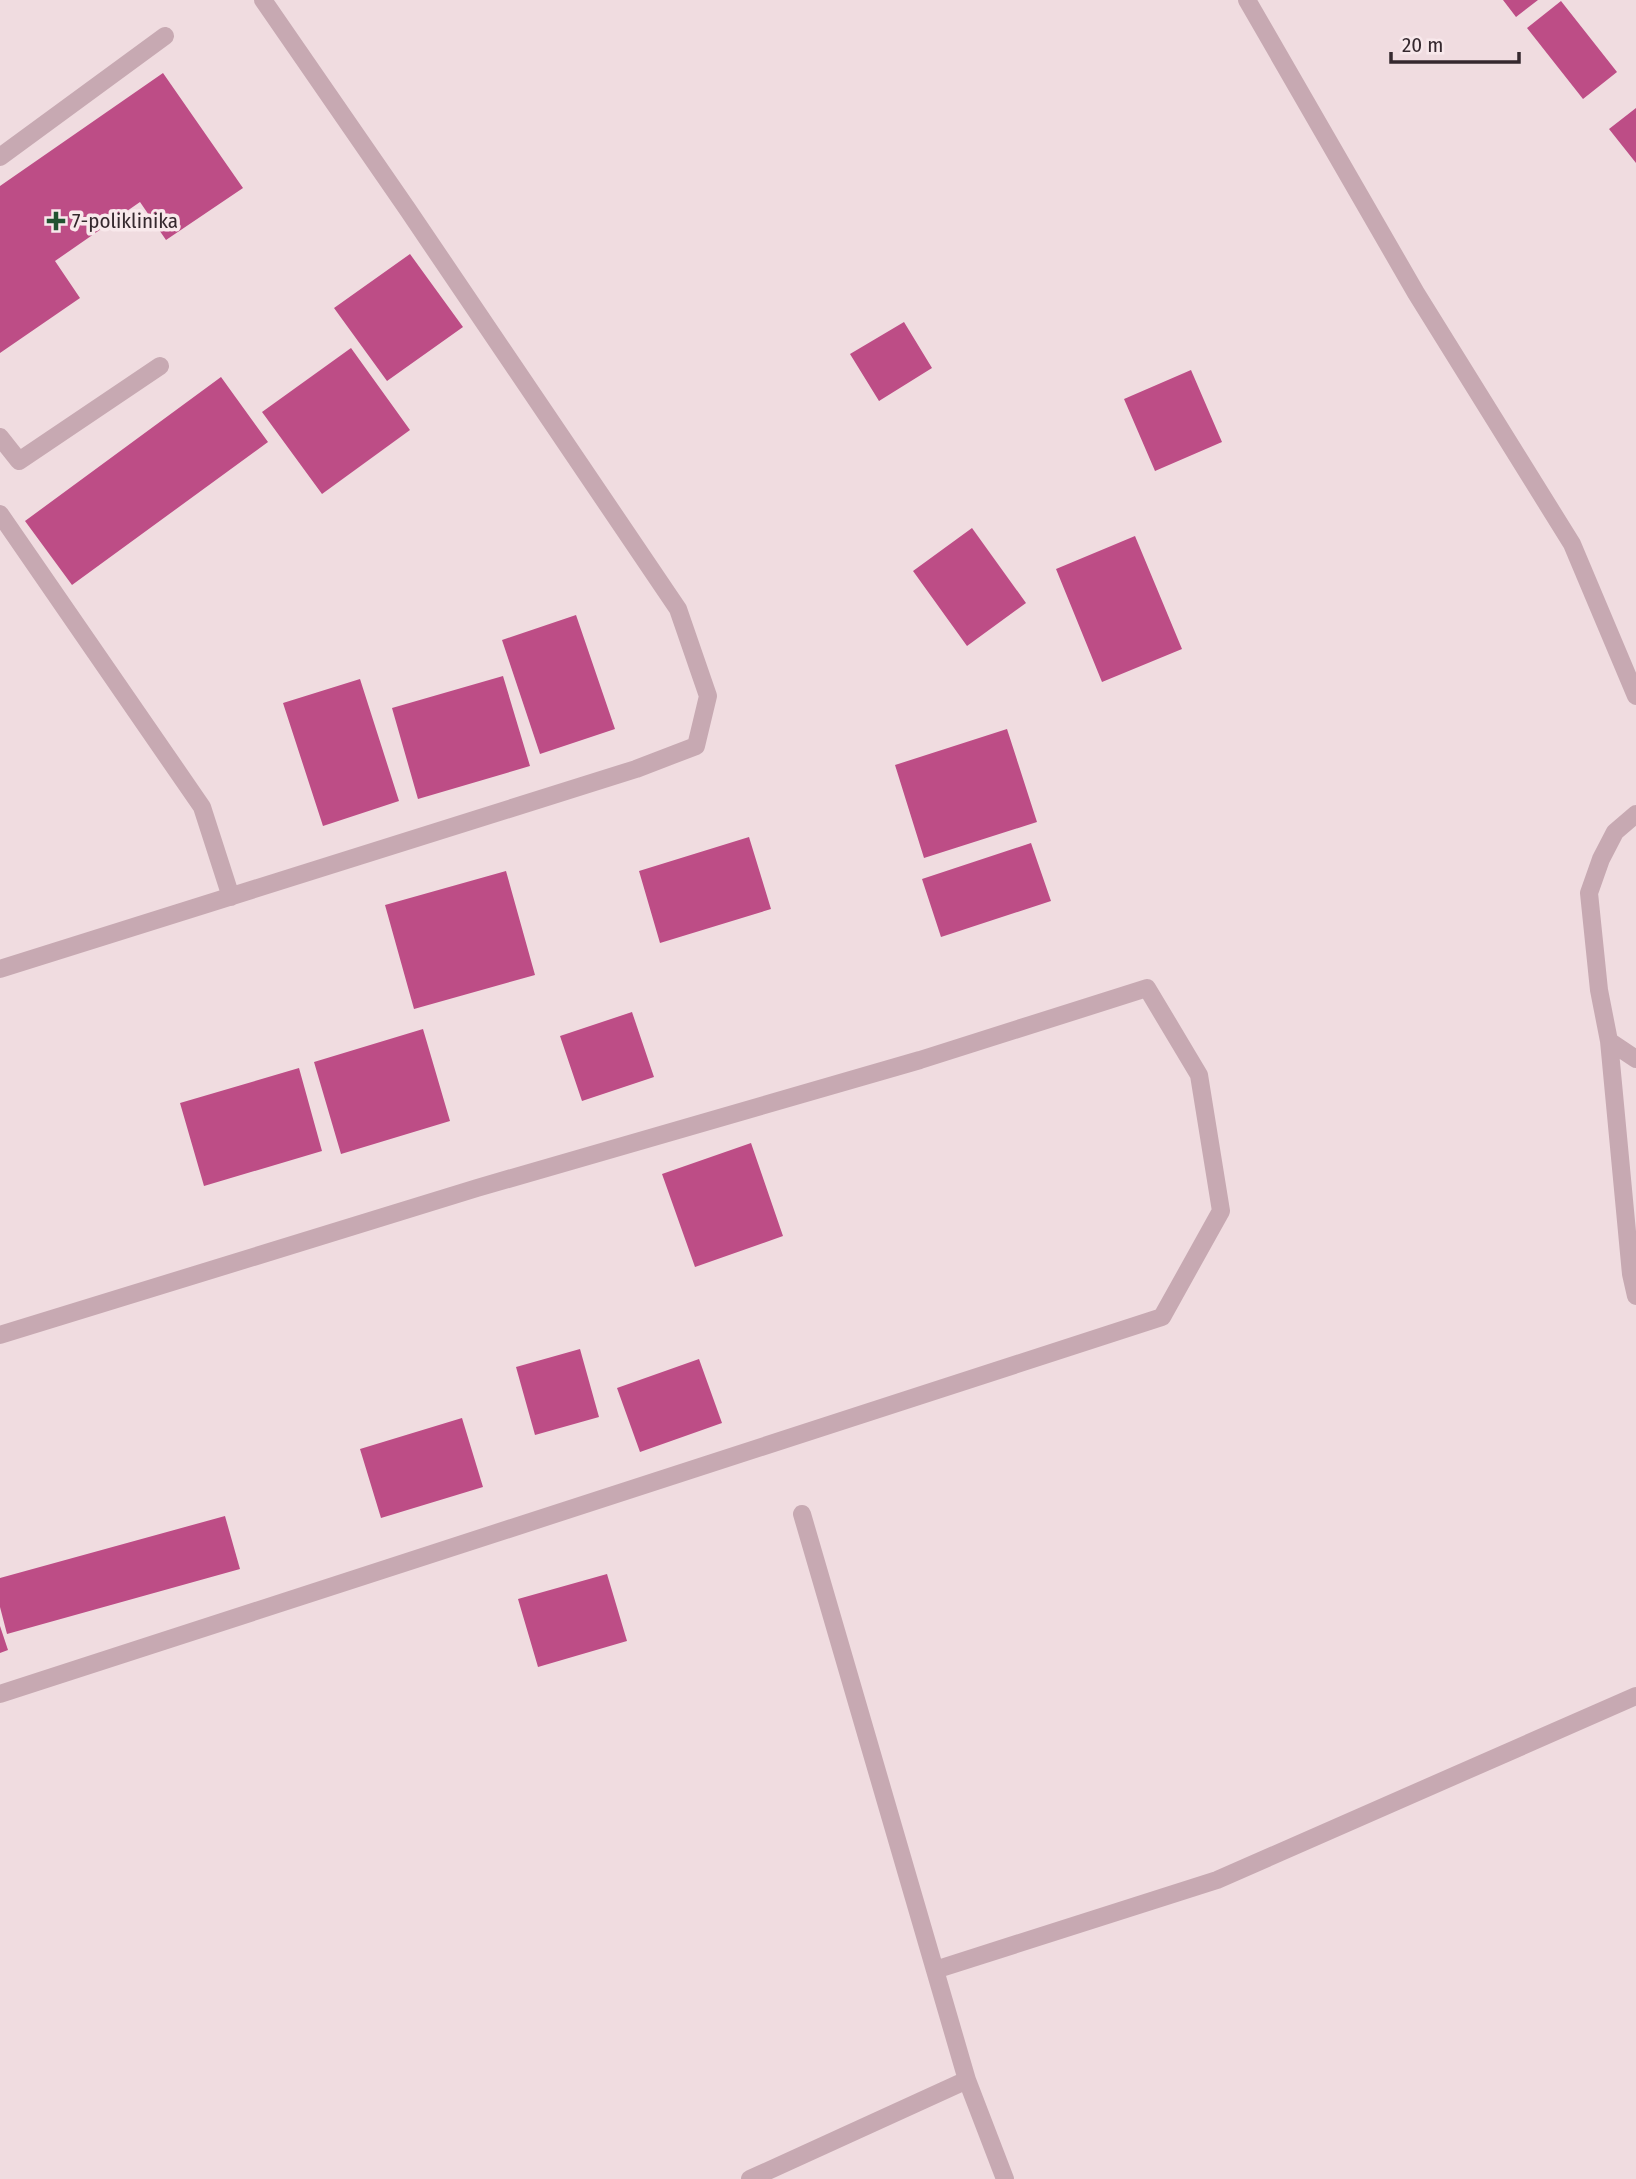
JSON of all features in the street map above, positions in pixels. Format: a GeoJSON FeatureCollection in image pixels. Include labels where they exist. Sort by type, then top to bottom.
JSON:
{"type":"FeatureCollection","features":[{"type":"Feature","properties":{"kind":"street"},"geometry":{"type":"LineString","coordinates":[[0,969],[636,769],[696,746],[708,695],[678,609],[263,0]]}},
{"type":"Feature","properties":{"kind":"street"},"geometry":{"type":"LineString","coordinates":[[1247,0],[1416,293],[1572,544],[1636,696]]}},
{"type":"Feature","properties":{"kind":"street"},"geometry":{"type":"LineString","coordinates":[[0,158],[165,36]]}},
{"type":"Feature","properties":{"kind":"street"},"geometry":{"type":"LineString","coordinates":[[0,437],[19,461],[160,366]]}},
{"type":"Feature","properties":{"kind":"street"},"geometry":{"type":"LineString","coordinates":[[0,514],[202,807],[231,897]]}},
{"type":"Feature","properties":{"kind":"street"},"geometry":{"type":"LineString","coordinates":[[1636,814],[1615,832],[1601,859],[1589,893],[1599,990],[1609,1041],[1631,1275],[1636,1296]]}},
{"type":"Feature","properties":{"kind":"street"},"geometry":{"type":"LineString","coordinates":[[0,1335],[477,1188],[920,1060],[1147,988],[1199,1075],[1221,1212],[1162,1317],[0,1694]]}},
{"type":"Feature","properties":{"kind":"street"},"geometry":{"type":"LineString","coordinates":[[1609,1041],[1636,1059]]}},
{"type":"Feature","properties":{"kind":"street"},"geometry":{"type":"LineString","coordinates":[[802,1514],[967,2080],[1004,2179]]}},
{"type":"Feature","properties":{"kind":"street"},"geometry":{"type":"LineString","coordinates":[[935,1970],[1217,1881],[1636,1696]]}},
{"type":"Feature","properties":{"kind":"street"},"geometry":{"type":"LineString","coordinates":[[750,2179],[967,2080]]}},
{"type":"Feature","properties":{"kind":"building"},"geometry":{"type":"Polygon","coordinates":[[[1503,0],[1538,0],[1516,17],[1503,0]]]}},
{"type":"Feature","properties":{"kind":"building"},"geometry":{"type":"Polygon","coordinates":[[[1561,1],[1617,72],[1583,99],[1527,28],[1561,1]]]}},
{"type":"Feature","properties":{"kind":"building","name":"7-poliklinika"},"geometry":{"type":"Polygon","coordinates":[[[163,73],[243,188],[166,240],[140,202],[55,261],[80,298],[0,353],[0,186],[163,73]]]}},
{"type":"Feature","properties":{"kind":"building"},"geometry":{"type":"Polygon","coordinates":[[[1636,108],[1636,163],[1609,129],[1636,108]]]}},
{"type":"Feature","properties":{"kind":"building"},"geometry":{"type":"Polygon","coordinates":[[[410,254],[463,327],[387,381],[334,308],[410,254]]]}},
{"type":"Feature","properties":{"kind":"building"},"geometry":{"type":"Polygon","coordinates":[[[904,322],[932,368],[879,401],[850,354],[904,322]]]}},
{"type":"Feature","properties":{"kind":"building"},"geometry":{"type":"Polygon","coordinates":[[[351,348],[410,430],[322,494],[262,412],[351,348]]]}},
{"type":"Feature","properties":{"kind":"building"},"geometry":{"type":"Polygon","coordinates":[[[1191,370],[1222,442],[1155,471],[1124,399],[1191,370]]]}},
{"type":"Feature","properties":{"kind":"building"},"geometry":{"type":"Polygon","coordinates":[[[221,377],[268,442],[72,585],[25,521],[221,377]]]}},
{"type":"Feature","properties":{"kind":"building"},"geometry":{"type":"Polygon","coordinates":[[[972,528],[1026,603],[967,646],[913,571],[972,528]]]}},
{"type":"Feature","properties":{"kind":"building"},"geometry":{"type":"Polygon","coordinates":[[[1135,536],[1182,649],[1102,682],[1056,569],[1135,536]]]}},
{"type":"Feature","properties":{"kind":"building"},"geometry":{"type":"Polygon","coordinates":[[[576,615],[615,729],[540,754],[502,640],[576,615]]]}},
{"type":"Feature","properties":{"kind":"building"},"geometry":{"type":"Polygon","coordinates":[[[503,676],[530,766],[418,799],[392,708],[503,676]]]}},
{"type":"Feature","properties":{"kind":"building"},"geometry":{"type":"Polygon","coordinates":[[[360,679],[399,801],[323,826],[283,703],[360,679]]]}},
{"type":"Feature","properties":{"kind":"building"},"geometry":{"type":"Polygon","coordinates":[[[1007,729],[1037,822],[924,858],[895,765],[1007,729]]]}},
{"type":"Feature","properties":{"kind":"building"},"geometry":{"type":"Polygon","coordinates":[[[749,837],[771,909],[660,943],[639,871],[749,837]]]}},
{"type":"Feature","properties":{"kind":"building"},"geometry":{"type":"Polygon","coordinates":[[[1031,843],[1051,901],[941,937],[922,879],[1031,843]]]}},
{"type":"Feature","properties":{"kind":"building"},"geometry":{"type":"Polygon","coordinates":[[[506,871],[535,975],[414,1009],[385,905],[506,871]]]}},
{"type":"Feature","properties":{"kind":"building"},"geometry":{"type":"Polygon","coordinates":[[[632,1012],[654,1077],[582,1101],[560,1036],[632,1012]]]}},
{"type":"Feature","properties":{"kind":"building"},"geometry":{"type":"Polygon","coordinates":[[[423,1029],[450,1121],[341,1154],[314,1062],[423,1029]]]}},
{"type":"Feature","properties":{"kind":"building"},"geometry":{"type":"Polygon","coordinates":[[[299,1068],[322,1151],[204,1186],[180,1103],[299,1068]]]}},
{"type":"Feature","properties":{"kind":"building"},"geometry":{"type":"Polygon","coordinates":[[[751,1143],[783,1236],[695,1267],[662,1174],[751,1143]]]}},
{"type":"Feature","properties":{"kind":"building"},"geometry":{"type":"Polygon","coordinates":[[[580,1349],[599,1417],[535,1435],[516,1367],[580,1349]]]}},
{"type":"Feature","properties":{"kind":"building"},"geometry":{"type":"Polygon","coordinates":[[[699,1359],[722,1423],[640,1452],[617,1388],[699,1359]]]}},
{"type":"Feature","properties":{"kind":"building"},"geometry":{"type":"Polygon","coordinates":[[[462,1418],[483,1487],[381,1518],[360,1449],[462,1418]]]}},
{"type":"Feature","properties":{"kind":"building"},"geometry":{"type":"Polygon","coordinates":[[[225,1516],[240,1569],[7,1634],[0,1607],[0,1578],[225,1516]]]}},
{"type":"Feature","properties":{"kind":"building"},"geometry":{"type":"Polygon","coordinates":[[[607,1574],[627,1641],[538,1667],[518,1599],[607,1574]]]}},
{"type":"Feature","properties":{"kind":"building"},"geometry":{"type":"Polygon","coordinates":[[[0,1626],[8,1650],[0,1653],[0,1626]]]}},
{"type":"Feature","properties":{"kind":"place","name":"7-poliklinika"},"geometry":{"type":"Point","coordinates":[56,221]}}]}
